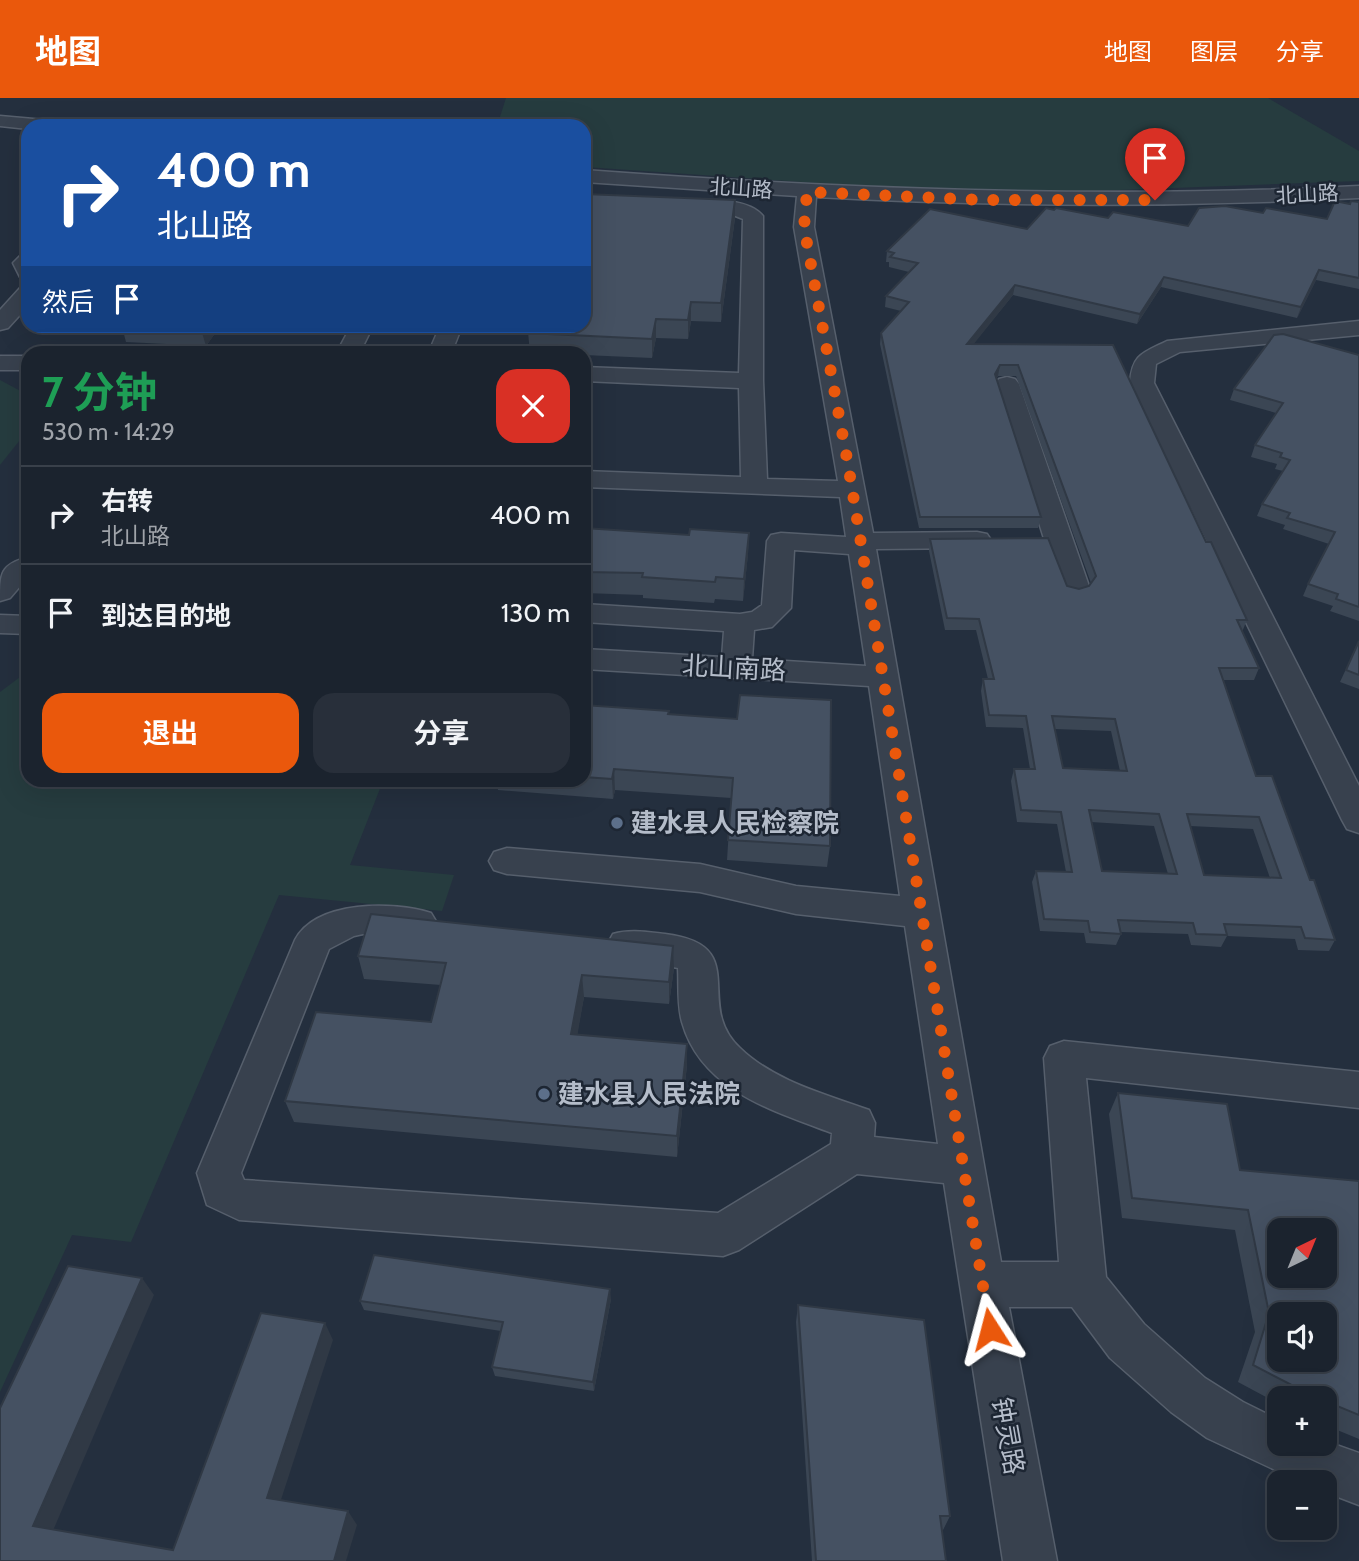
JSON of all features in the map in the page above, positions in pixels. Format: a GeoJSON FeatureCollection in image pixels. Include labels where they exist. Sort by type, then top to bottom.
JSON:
{"type":"FeatureCollection","features":[{"type":"Feature","properties":{"kind":"street"},"geometry":{"type":"LineString","coordinates":[[0,121],[21,123]]}},
{"type":"Feature","properties":{"kind":"street"},"geometry":{"type":"LineString","coordinates":[[0,128],[21,130]]}},
{"type":"Feature","properties":{"kind":"street","name":"北山路"},"geometry":{"type":"LineString","coordinates":[[591,177],[806,196],[1095,201],[1359,192]]}},
{"type":"Feature","properties":{"kind":"street","name":"北山路"},"geometry":{"type":"LineString","coordinates":[[591,183],[951,206],[1099,208],[1359,200]]}},
{"type":"Feature","properties":{"kind":"street","name":"钟灵路"},"geometry":{"type":"LineString","coordinates":[[806,196],[804,227],[861,543],[1030,1561]]}},
{"type":"Feature","properties":{"kind":"street"},"geometry":{"type":"LineString","coordinates":[[681,206],[737,209],[753,216],[751,381],[754,486]]}},
{"type":"Feature","properties":{"kind":"street"},"geometry":{"type":"LineString","coordinates":[[0,323],[21,300]]}},
{"type":"Feature","properties":{"kind":"street"},"geometry":{"type":"LineString","coordinates":[[1359,328],[1175,346],[1148,359],[1141,374],[1142,383],[1359,820]]}},
{"type":"Feature","properties":{"kind":"street"},"geometry":{"type":"LineString","coordinates":[[0,363],[21,363]]}},
{"type":"Feature","properties":{"kind":"street"},"geometry":{"type":"LineString","coordinates":[[591,374],[751,381]]}},
{"type":"Feature","properties":{"kind":"street"},"geometry":{"type":"LineString","coordinates":[[1007,384],[1031,539],[1076,589]]}},
{"type":"Feature","properties":{"kind":"street"},"geometry":{"type":"LineString","coordinates":[[591,479],[852,490]]}},
{"type":"Feature","properties":{"kind":"street"},"geometry":{"type":"LineString","coordinates":[[591,614],[740,623],[761,620],[776,608],[781,541],[861,543],[1031,539]]}},
{"type":"Feature","properties":{"kind":"street"},"geometry":{"type":"LineString","coordinates":[[0,592],[14,573],[21,570]]}},
{"type":"Feature","properties":{"kind":"street"},"geometry":{"type":"LineString","coordinates":[[736,668],[740,623]]}},
{"type":"Feature","properties":{"kind":"street"},"geometry":{"type":"LineString","coordinates":[[0,624],[21,625]]}},
{"type":"Feature","properties":{"kind":"street","name":"北山南路"},"geometry":{"type":"LineString","coordinates":[[591,659],[883,677]]}},
{"type":"Feature","properties":{"kind":"street"},"geometry":{"type":"LineString","coordinates":[[507,861],[700,878],[796,900],[922,913]]}},
{"type":"Feature","properties":{"kind":"street"},"geometry":{"type":"LineString","coordinates":[[451,927],[368,918],[341,923],[314,940],[219,1173],[223,1191],[239,1200],[723,1235],[852,1154],[964,1166]]}},
{"type":"Feature","properties":{"kind":"street"},"geometry":{"type":"LineString","coordinates":[[589,941],[686,952],[696,962],[702,1022],[720,1055],[749,1080],[853,1124],[852,1154]]}},
{"type":"Feature","properties":{"kind":"street"},"geometry":{"type":"LineString","coordinates":[[1359,1090],[1064,1058],[1084,1285],[1127,1341],[1188,1395],[1225,1420],[1327,1468],[1359,1479]]}},
{"type":"Feature","properties":{"kind":"street"},"geometry":{"type":"LineString","coordinates":[[983,1284],[1084,1285]]}},
{"type":"Feature","properties":{"kind":"green space"},"geometry":{"type":"Polygon","coordinates":[[[506,98],[1268,98],[1359,151],[1359,181],[1067,192],[860,186],[591,167],[591,119],[499,119],[506,98]]]}},
{"type":"Feature","properties":{"kind":"green space"},"geometry":{"type":"Polygon","coordinates":[[[0,380],[21,391],[21,439],[0,465],[0,380]]]}},
{"type":"Feature","properties":{"kind":"green space"},"geometry":{"type":"Polygon","coordinates":[[[21,676],[21,787],[381,787],[350,865],[454,875],[442,911],[279,895],[131,1242],[72,1235],[0,1392],[0,692],[21,676]]]}},
{"type":"Feature","properties":{"kind":"building"},"geometry":{"type":"Polygon","coordinates":[[[591,194],[735,200],[721,303],[691,302],[688,320],[656,319],[652,339],[528,333],[591,333],[591,194]]]}},
{"type":"Feature","properties":{"kind":"building"},"geometry":{"type":"Polygon","coordinates":[[[1335,201],[1350,204],[1351,201],[1359,202],[1359,278],[1319,270],[1301,307],[1164,277],[1140,314],[1015,285],[967,344],[1113,345],[1206,542],[1211,542],[1247,620],[1237,620],[1259,668],[1219,668],[1256,776],[1272,776],[1335,940],[1305,938],[1301,927],[1224,924],[1227,935],[1196,934],[1193,923],[1118,920],[1121,934],[1090,932],[1088,921],[1044,919],[1036,871],[1072,872],[1061,812],[1021,810],[1014,769],[1035,769],[1026,716],[989,715],[983,679],[994,679],[979,619],[947,618],[930,539],[1048,538],[1067,586],[1079,589],[1089,586],[1096,576],[1018,365],[1000,365],[995,374],[1041,517],[920,517],[881,333],[909,302],[886,296],[918,263],[890,257],[894,253],[887,251],[930,209],[1027,229],[1046,208],[1108,218],[1113,212],[1188,226],[1199,208],[1225,206],[1263,213],[1266,208],[1327,219],[1335,201]],[[1052,716],[1063,768],[1127,771],[1115,719],[1052,716]],[[1089,810],[1102,871],[1177,874],[1159,814],[1089,810]],[[1187,814],[1204,875],[1281,878],[1259,817],[1187,814]]]}},
{"type":"Feature","properties":{"kind":"building"},"geometry":{"type":"Polygon","coordinates":[[[1283,334],[1359,355],[1359,607],[1336,599],[1338,594],[1308,584],[1335,532],[1287,518],[1290,513],[1262,504],[1290,460],[1280,457],[1282,453],[1255,445],[1283,403],[1234,389],[1274,335],[1283,334]]]}},
{"type":"Feature","properties":{"kind":"building"},"geometry":{"type":"Polygon","coordinates":[[[591,528],[689,535],[690,529],[749,533],[744,579],[716,577],[715,582],[642,577],[643,573],[591,572],[591,528]]]}},
{"type":"Feature","properties":{"kind":"building"},"geometry":{"type":"Polygon","coordinates":[[[1359,641],[1359,675],[1346,670],[1359,641]]]}},
{"type":"Feature","properties":{"kind":"building"},"geometry":{"type":"Polygon","coordinates":[[[740,695],[831,700],[830,846],[728,840],[733,778],[614,769],[612,779],[591,778],[591,705],[737,719],[740,695]]]}},
{"type":"Feature","properties":{"kind":"building"},"geometry":{"type":"Polygon","coordinates":[[[371,914],[673,946],[669,982],[582,975],[571,1034],[687,1044],[677,1136],[285,1101],[316,1012],[431,1022],[446,963],[358,956],[371,914]]]}},
{"type":"Feature","properties":{"kind":"building"},"geometry":{"type":"Polygon","coordinates":[[[1118,1093],[1227,1104],[1240,1170],[1359,1181],[1359,1415],[1337,1406],[1337,1386],[1294,1386],[1253,1365],[1267,1320],[1267,1372],[1337,1372],[1337,1302],[1267,1303],[1248,1210],[1132,1198],[1118,1093]]]}},
{"type":"Feature","properties":{"kind":"building"},"geometry":{"type":"Polygon","coordinates":[[[374,1255],[610,1289],[593,1382],[492,1367],[503,1322],[360,1301],[374,1255]]]}},
{"type":"Feature","properties":{"kind":"building"},"geometry":{"type":"Polygon","coordinates":[[[68,1266],[142,1278],[33,1526],[173,1550],[261,1313],[325,1323],[267,1498],[348,1511],[334,1561],[0,1561],[0,1408],[68,1266]]]}},
{"type":"Feature","properties":{"kind":"building"},"geometry":{"type":"Polygon","coordinates":[[[798,1305],[924,1320],[950,1516],[940,1516],[946,1561],[816,1561],[798,1305]]]}},
{"type":"Feature","properties":{"kind":"place","name":"建水县人民检察院"},"geometry":{"type":"Point","coordinates":[617,823]}},
{"type":"Feature","properties":{"kind":"place","name":"建水县人民法院"},"geometry":{"type":"Point","coordinates":[544,1094]}},
{"type":"Feature","properties":{"kind":"route"},"geometry":{"type":"LineString","coordinates":[[990,1329],[848,464],[804,227],[805,203],[807,192],[983,200],[1155,200]]}}]}
